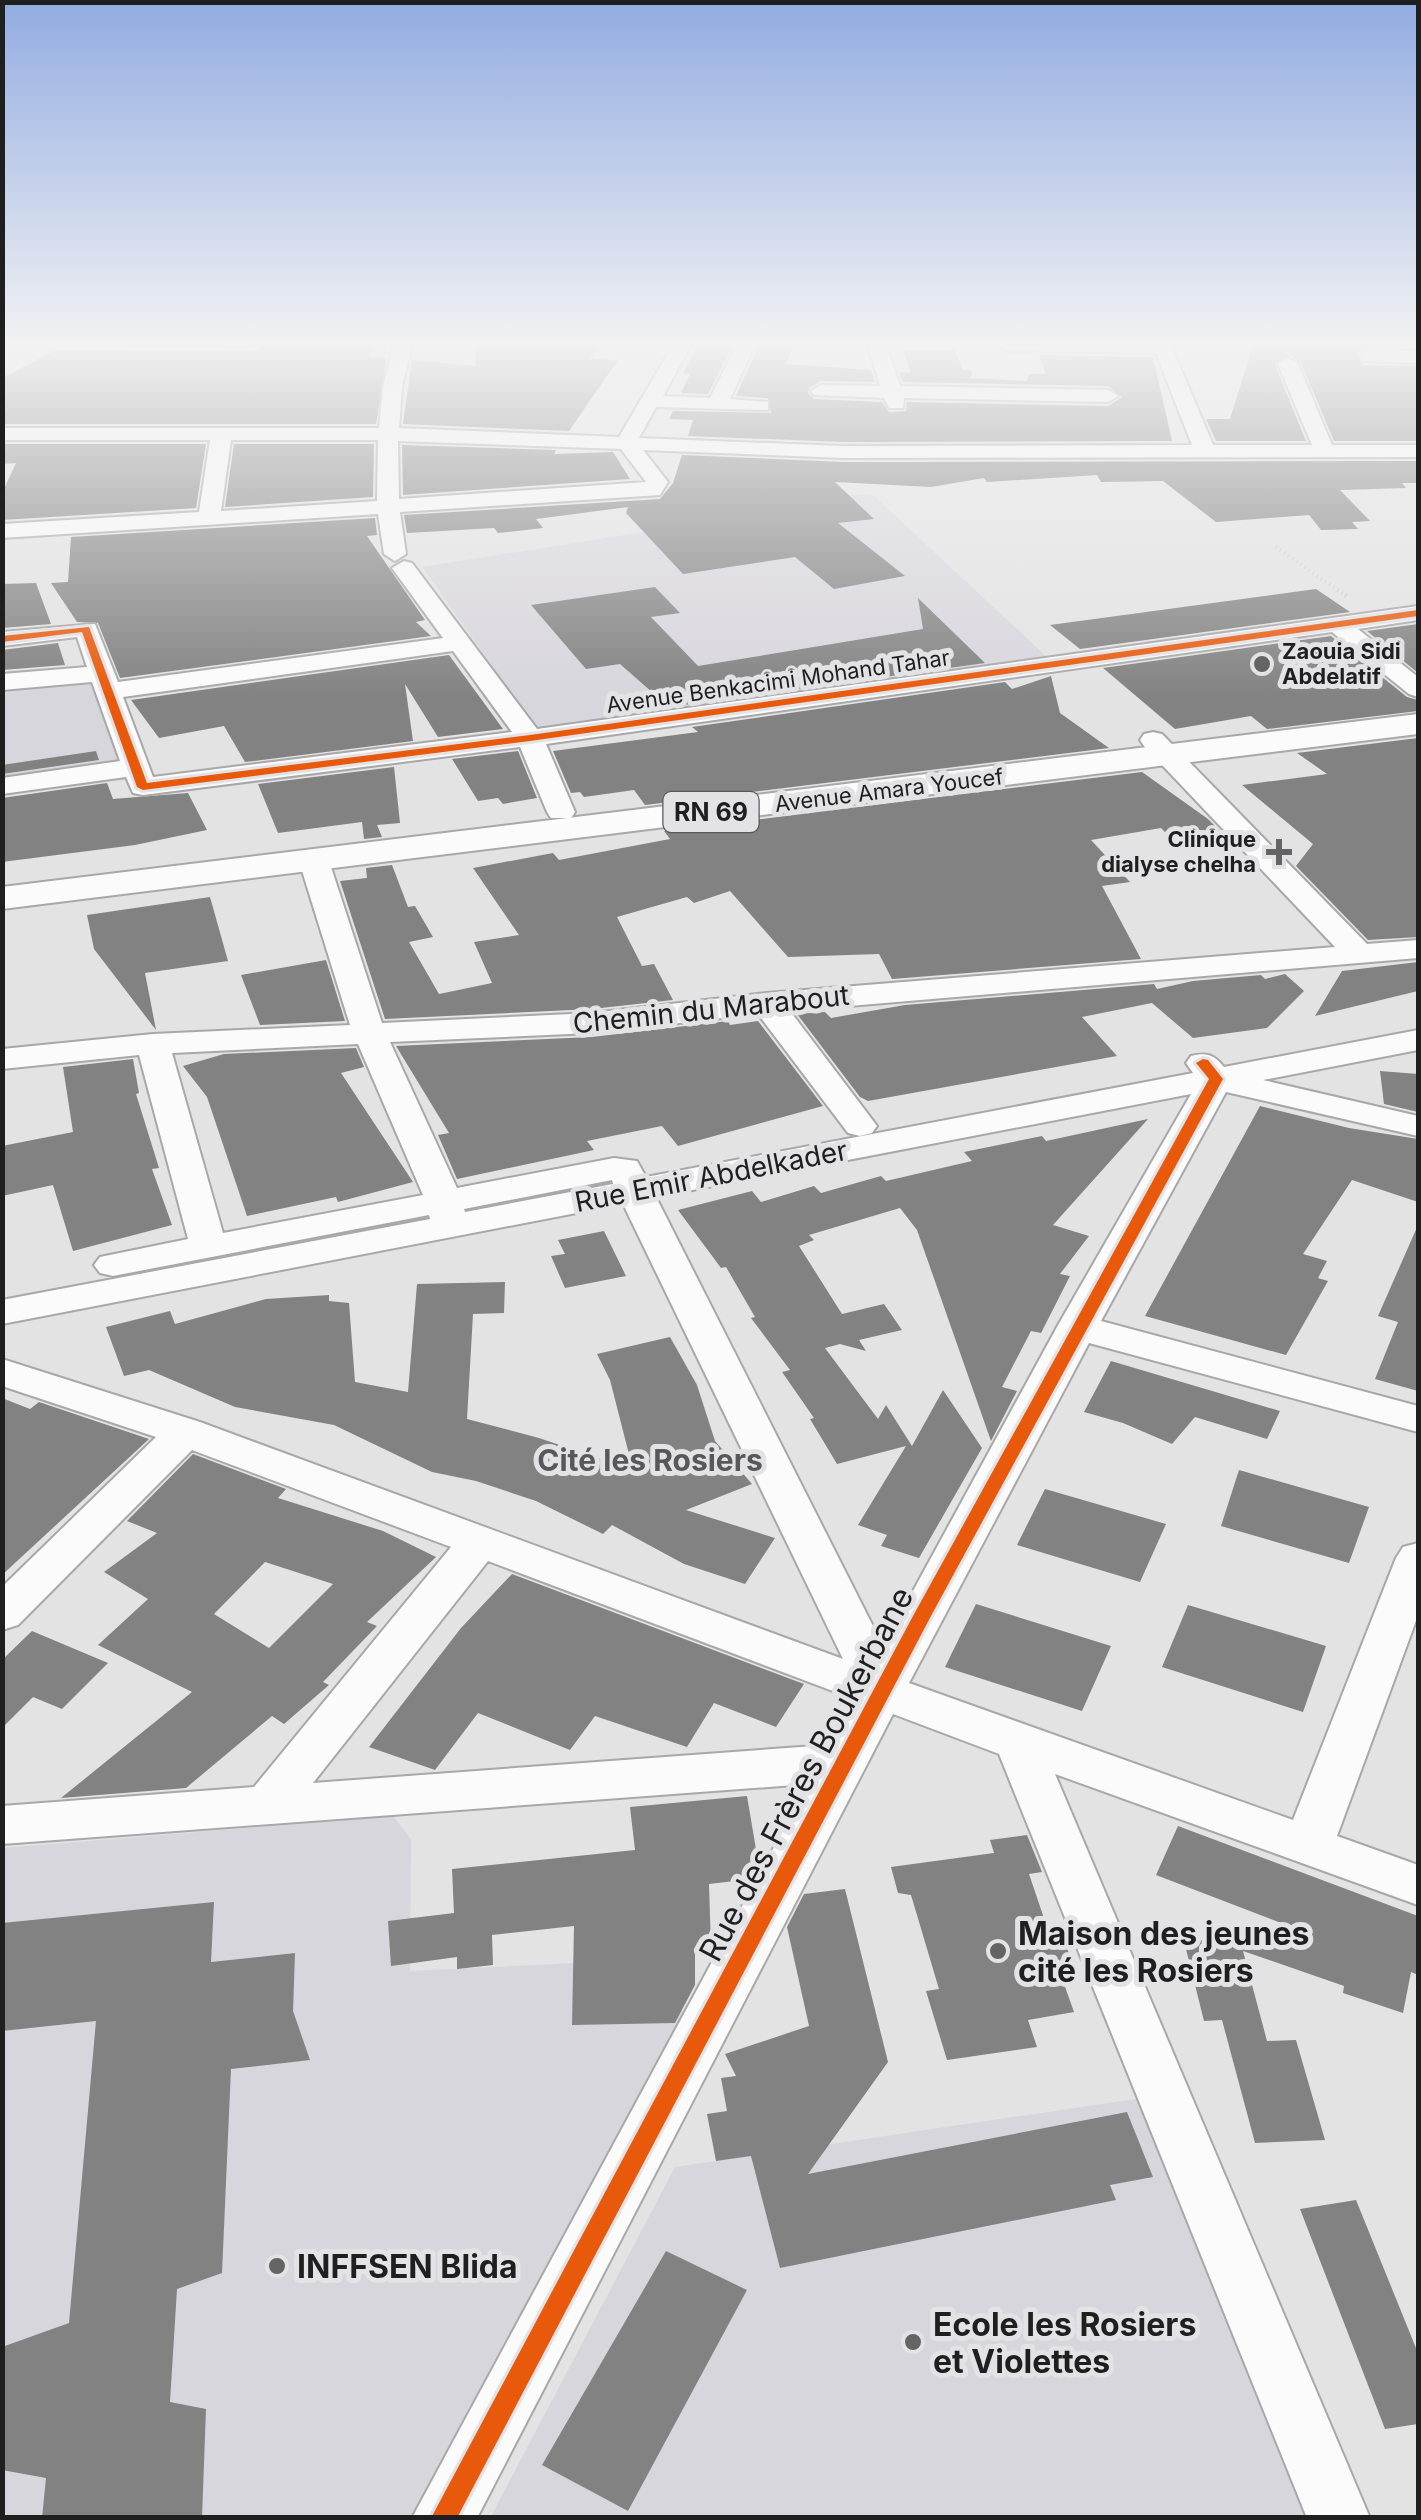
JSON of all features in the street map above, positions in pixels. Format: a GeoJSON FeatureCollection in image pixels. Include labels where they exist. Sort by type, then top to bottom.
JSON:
{"type":"FeatureCollection","features":[{"type":"Feature","properties":{"kind":"main road","name":"Avenue Amara Youcef"},"geometry":{"type":"LineString","coordinates":[[1162,748],[1418,708]]}},
{"type":"Feature","properties":{"kind":"main road","name":"Avenue Amara Youcef"},"geometry":{"type":"LineString","coordinates":[[2,879],[565,821],[1162,748],[1418,724]]}},
{"type":"Feature","properties":{"kind":"main road","name":"Avenue Amara Youcef"},"geometry":{"type":"LineString","coordinates":[[2,898],[314,860],[565,821]]}},
{"type":"Feature","properties":{"kind":"street"},"geometry":{"type":"LineString","coordinates":[[209,518],[217,463]]}},
{"type":"Feature","properties":{"kind":"street"},"geometry":{"type":"LineString","coordinates":[[390,463],[389,526],[399,561],[530,738],[565,821]]}},
{"type":"Feature","properties":{"kind":"street"},"geometry":{"type":"LineString","coordinates":[[2,561],[7,531],[652,490],[656,482],[641,463]]}},
{"type":"Feature","properties":{"kind":"street","name":"Avenue Benkacimi Mohand Tahar"},"geometry":{"type":"LineString","coordinates":[[2,786],[140,777],[530,738],[1418,613]]}},
{"type":"Feature","properties":{"kind":"street"},"geometry":{"type":"LineString","coordinates":[[1338,625],[1418,689]]}},
{"type":"Feature","properties":{"kind":"street"},"geometry":{"type":"LineString","coordinates":[[2,639],[86,629],[140,777]]}},
{"type":"Feature","properties":{"kind":"street"},"geometry":{"type":"LineString","coordinates":[[2,682],[106,682],[458,643]]}},
{"type":"Feature","properties":{"kind":"street"},"geometry":{"type":"LineString","coordinates":[[1162,748],[1359,954]]}},
{"type":"Feature","properties":{"kind":"street"},"geometry":{"type":"LineString","coordinates":[[314,860],[368,1032],[446,1212]]}},
{"type":"Feature","properties":{"kind":"street","name":"Chemin du Marabout"},"geometry":{"type":"LineString","coordinates":[[2,1059],[154,1044],[592,1022],[767,1003],[1418,949]]}},
{"type":"Feature","properties":{"kind":"street"},"geometry":{"type":"LineString","coordinates":[[767,1003],[860,1126]]}},
{"type":"Feature","properties":{"kind":"street","name":"Rue Emir Abdelkader"},"geometry":{"type":"LineString","coordinates":[[2,1288],[208,1245],[446,1212],[1210,1071],[1418,1024]]}},
{"type":"Feature","properties":{"kind":"street","name":"Rue Emir Abdelkader"},"geometry":{"type":"LineString","coordinates":[[628,1179],[860,1126],[1418,1040]]}},
{"type":"Feature","properties":{"kind":"street"},"geometry":{"type":"LineString","coordinates":[[154,1044],[208,1245]]}},
{"type":"Feature","properties":{"kind":"street"},"geometry":{"type":"LineString","coordinates":[[1210,1071],[1418,1126]]}},
{"type":"Feature","properties":{"kind":"street","name":"Rue des Frères Boukerbane"},"geometry":{"type":"LineString","coordinates":[[443,2518],[840,1763],[1013,1451],[1210,1071]]}},
{"type":"Feature","properties":{"kind":"street"},"geometry":{"type":"LineString","coordinates":[[628,1179],[881,1689]]}},
{"type":"Feature","properties":{"kind":"street","name":"Rue Emir Abdelkader"},"geometry":{"type":"LineString","coordinates":[[2,1312],[446,1212]]}},
{"type":"Feature","properties":{"kind":"street"},"geometry":{"type":"LineString","coordinates":[[1076,1327],[1418,1418]]}},
{"type":"Feature","properties":{"kind":"street"},"geometry":{"type":"LineString","coordinates":[[2,1372],[185,1432],[1018,1742],[1418,1885]]}},
{"type":"Feature","properties":{"kind":"street"},"geometry":{"type":"LineString","coordinates":[[2,1614],[185,1432]]}},
{"type":"Feature","properties":{"kind":"street"},"geometry":{"type":"LineString","coordinates":[[270,1802],[480,1541]]}},
{"type":"Feature","properties":{"kind":"street"},"geometry":{"type":"LineString","coordinates":[[1309,1844],[1418,1558]]}},
{"type":"Feature","properties":{"kind":"street"},"geometry":{"type":"LineString","coordinates":[[1018,1742],[1339,2518]]}},
{"type":"Feature","properties":{"kind":"street"},"geometry":{"type":"LineString","coordinates":[[2,1825],[270,1802],[840,1763]]}},
{"type":"Feature","properties":{"kind":"path"},"geometry":{"type":"LineString","coordinates":[[1276,546],[1378,619]]}},
{"type":"Feature","properties":{"kind":"shaded area"},"geometry":{"type":"Polygon","coordinates":[[[872,494],[1047,657],[539,732],[422,567],[701,523],[814,497],[872,494]]]}},
{"type":"Feature","properties":{"kind":"shaded area"},"geometry":{"type":"Polygon","coordinates":[[[98,676],[126,764],[3,781],[2,687],[98,676]]]}},
{"type":"Feature","properties":{"kind":"shaded area","name":"INFFSEN Blida"},"geometry":{"type":"Polygon","coordinates":[[[393,1816],[411,1839],[410,1971],[596,1962],[586,2015],[686,2011],[418,2517],[3,2518],[3,1848],[393,1816]]]}},
{"type":"Feature","properties":{"kind":"shaded area","name":"Ecole les Rosiers et Violettes"},"geometry":{"type":"Polygon","coordinates":[[[1149,2097],[1310,2518],[490,2518],[675,2167],[1149,2097]]]}},
{"type":"Feature","properties":{"kind":"building"},"geometry":{"type":"Polygon","coordinates":[[[2,463],[203,463],[196,508],[2,520],[2,493],[16,463],[2,463]]]}},
{"type":"Feature","properties":{"kind":"building"},"geometry":{"type":"Polygon","coordinates":[[[231,463],[374,463],[373,497],[225,507],[231,463]]]}},
{"type":"Feature","properties":{"kind":"building"},"geometry":{"type":"Polygon","coordinates":[[[402,463],[620,463],[630,479],[403,495],[402,463]]]}},
{"type":"Feature","properties":{"kind":"building"},"geometry":{"type":"Polygon","coordinates":[[[680,463],[1418,463],[1418,483],[1402,483],[1406,488],[1340,490],[1370,521],[1352,522],[1358,529],[1321,530],[1309,515],[1216,522],[1163,481],[1101,482],[1097,475],[987,482],[984,478],[931,487],[835,482],[874,519],[838,523],[905,576],[834,589],[795,557],[683,574],[626,513],[628,507],[536,519],[543,528],[498,533],[494,528],[407,533],[404,515],[660,499],[673,483],[680,463]]]}},
{"type":"Feature","properties":{"kind":"building"},"geometry":{"type":"Polygon","coordinates":[[[375,518],[377,535],[367,536],[425,620],[416,622],[431,636],[120,678],[98,623],[77,622],[51,583],[68,582],[71,537],[375,518]]]}},
{"type":"Feature","properties":{"kind":"building"},"geometry":{"type":"Polygon","coordinates":[[[36,583],[51,624],[2,628],[2,584],[36,583]]]}},
{"type":"Feature","properties":{"kind":"building"},"geometry":{"type":"Polygon","coordinates":[[[655,587],[680,613],[651,617],[698,666],[923,629],[918,598],[985,663],[669,707],[620,664],[586,669],[531,605],[655,587]]]}},
{"type":"Feature","properties":{"kind":"building"},"geometry":{"type":"Polygon","coordinates":[[[1316,589],[1350,612],[1080,649],[1050,625],[1316,589]]]}},
{"type":"Feature","properties":{"kind":"building"},"geometry":{"type":"Polygon","coordinates":[[[1418,624],[1418,673],[1367,631],[1418,624]]]}},
{"type":"Feature","properties":{"kind":"building"},"geometry":{"type":"Polygon","coordinates":[[[1331,636],[1407,697],[1418,700],[1418,711],[1267,729],[1251,716],[1175,729],[1103,668],[1331,636]]]}},
{"type":"Feature","properties":{"kind":"building"},"geometry":{"type":"Polygon","coordinates":[[[58,643],[65,665],[2,670],[2,650],[58,643]]]}},
{"type":"Feature","properties":{"kind":"building"},"geometry":{"type":"Polygon","coordinates":[[[449,655],[503,729],[438,737],[405,684],[413,741],[245,762],[224,726],[159,738],[131,700],[449,655]]]}},
{"type":"Feature","properties":{"kind":"building"},"geometry":{"type":"Polygon","coordinates":[[[1051,676],[1060,713],[1109,748],[645,805],[634,790],[584,797],[580,792],[571,793],[553,751],[698,732],[692,727],[1005,682],[1012,689],[1051,676]]]}},
{"type":"Feature","properties":{"kind":"building"},"geometry":{"type":"Polygon","coordinates":[[[1418,738],[1418,937],[1368,940],[1296,866],[1313,844],[1242,785],[1327,774],[1297,753],[1418,738]]]}},
{"type":"Feature","properties":{"kind":"building"},"geometry":{"type":"Polygon","coordinates":[[[96,751],[99,760],[2,774],[2,765],[96,751]]]}},
{"type":"Feature","properties":{"kind":"building"},"geometry":{"type":"Polygon","coordinates":[[[518,751],[537,798],[503,804],[498,798],[478,801],[452,759],[518,751]]]}},
{"type":"Feature","properties":{"kind":"building"},"geometry":{"type":"Polygon","coordinates":[[[394,767],[400,823],[377,825],[382,837],[364,839],[362,822],[278,833],[258,784],[394,767]]]}},
{"type":"Feature","properties":{"kind":"building"},"geometry":{"type":"Polygon","coordinates":[[[1142,772],[1224,835],[1176,843],[1161,828],[1091,840],[1130,882],[1102,886],[1141,959],[892,979],[879,954],[788,957],[730,891],[694,903],[687,897],[617,917],[642,966],[654,964],[673,1000],[592,1009],[385,1019],[340,881],[367,878],[366,868],[392,865],[408,907],[415,906],[433,937],[409,942],[439,994],[492,983],[474,942],[519,935],[473,868],[553,853],[559,860],[670,839],[664,831],[1142,772]]]}},
{"type":"Feature","properties":{"kind":"building"},"geometry":{"type":"Polygon","coordinates":[[[107,783],[113,799],[188,793],[207,830],[135,845],[2,862],[2,798],[107,783]]]}},
{"type":"Feature","properties":{"kind":"building"},"geometry":{"type":"Polygon","coordinates":[[[210,897],[228,961],[145,973],[156,1030],[94,949],[87,915],[210,897]]]}},
{"type":"Feature","properties":{"kind":"building"},"geometry":{"type":"Polygon","coordinates":[[[326,960],[345,1021],[260,1025],[241,975],[326,960]]]}},
{"type":"Feature","properties":{"kind":"building"},"geometry":{"type":"Polygon","coordinates":[[[1418,962],[1418,991],[1315,1016],[1342,971],[1418,962]]]}},
{"type":"Feature","properties":{"kind":"building"},"geometry":{"type":"Polygon","coordinates":[[[1285,974],[1304,991],[1267,1028],[1193,1038],[1152,1003],[1082,1017],[1117,1056],[868,1101],[860,1097],[797,1014],[825,1012],[831,1018],[905,1005],[1154,984],[1157,989],[1193,981],[1261,975],[1265,979],[1285,974]]]}},
{"type":"Feature","properties":{"kind":"building"},"geometry":{"type":"Polygon","coordinates":[[[728,1021],[730,1025],[758,1021],[823,1106],[678,1146],[662,1126],[587,1141],[594,1150],[457,1179],[438,1135],[449,1133],[396,1046],[592,1037],[728,1021]]]}},
{"type":"Feature","properties":{"kind":"building"},"geometry":{"type":"Polygon","coordinates":[[[356,1048],[364,1067],[341,1073],[413,1182],[338,1202],[336,1197],[247,1216],[207,1097],[183,1066],[224,1054],[356,1048]]]}},
{"type":"Feature","properties":{"kind":"building"},"geometry":{"type":"Polygon","coordinates":[[[133,1059],[139,1093],[136,1094],[159,1168],[152,1169],[172,1225],[73,1251],[53,1185],[2,1196],[2,1146],[73,1132],[63,1067],[133,1059]]]}},
{"type":"Feature","properties":{"kind":"building"},"geometry":{"type":"Polygon","coordinates":[[[1380,1071],[1418,1074],[1418,1112],[1384,1104],[1380,1071]]]}},
{"type":"Feature","properties":{"kind":"building"},"geometry":{"type":"Polygon","coordinates":[[[1260,1106],[1349,1128],[1418,1139],[1418,1202],[1352,1180],[1303,1254],[1327,1261],[1318,1278],[1328,1281],[1286,1355],[1145,1316],[1260,1106]]]}},
{"type":"Feature","properties":{"kind":"building"},"geometry":{"type":"Polygon","coordinates":[[[1148,1119],[1053,1225],[1089,1236],[1060,1274],[1070,1276],[1041,1333],[1031,1331],[1002,1387],[1017,1391],[991,1441],[917,1230],[900,1208],[809,1235],[814,1240],[799,1246],[842,1314],[884,1304],[902,1330],[859,1340],[866,1351],[840,1344],[825,1348],[878,1419],[886,1405],[912,1446],[943,1390],[982,1448],[919,1558],[881,1546],[887,1535],[858,1525],[906,1446],[837,1464],[810,1419],[814,1418],[782,1372],[790,1370],[751,1318],[755,1317],[726,1267],[721,1268],[678,1210],[752,1191],[761,1202],[814,1186],[821,1193],[881,1176],[886,1181],[972,1161],[964,1152],[1042,1136],[1046,1141],[1148,1119]]]}},
{"type":"Feature","properties":{"kind":"building"},"geometry":{"type":"Polygon","coordinates":[[[1418,1225],[1418,1391],[1375,1379],[1398,1322],[1378,1316],[1418,1225]]]}},
{"type":"Feature","properties":{"kind":"building"},"geometry":{"type":"Polygon","coordinates":[[[604,1231],[626,1276],[565,1288],[551,1256],[565,1254],[558,1240],[604,1231]]]}},
{"type":"Feature","properties":{"kind":"building"},"geometry":{"type":"Polygon","coordinates":[[[505,1282],[504,1313],[473,1314],[467,1419],[633,1470],[610,1380],[597,1354],[670,1337],[697,1385],[715,1441],[752,1484],[686,1510],[775,1538],[745,1584],[684,1564],[612,1525],[603,1534],[536,1501],[476,1481],[432,1472],[334,1425],[235,1407],[149,1370],[124,1376],[106,1327],[170,1311],[175,1324],[266,1299],[329,1295],[329,1301],[349,1303],[355,1382],[408,1392],[417,1284],[505,1282]]]}},
{"type":"Feature","properties":{"kind":"building"},"geometry":{"type":"Polygon","coordinates":[[[1111,1361],[1280,1411],[1267,1439],[1195,1417],[1172,1444],[1084,1412],[1111,1361]]]}},
{"type":"Feature","properties":{"kind":"building"},"geometry":{"type":"Polygon","coordinates":[[[2,1398],[30,1409],[39,1402],[149,1439],[2,1575],[2,1398]]]}},
{"type":"Feature","properties":{"kind":"building"},"geometry":{"type":"Polygon","coordinates":[[[193,1454],[286,1489],[278,1498],[383,1531],[436,1557],[367,1622],[377,1626],[323,1682],[329,1685],[284,1724],[272,1716],[186,1788],[61,1798],[192,1692],[98,1645],[148,1599],[104,1572],[157,1533],[127,1521],[193,1454]],[[265,1562],[214,1614],[269,1648],[333,1584],[265,1562]]]}},
{"type":"Feature","properties":{"kind":"building"},"geometry":{"type":"Polygon","coordinates":[[[1239,1470],[1369,1507],[1349,1563],[1221,1526],[1239,1470]]]}},
{"type":"Feature","properties":{"kind":"building"},"geometry":{"type":"Polygon","coordinates":[[[1045,1489],[1166,1524],[1140,1582],[1017,1545],[1045,1489]]]}},
{"type":"Feature","properties":{"kind":"building"},"geometry":{"type":"Polygon","coordinates":[[[512,1574],[804,1684],[776,1727],[714,1703],[687,1747],[595,1716],[570,1750],[478,1713],[435,1770],[369,1747],[461,1628],[512,1574]]]}},
{"type":"Feature","properties":{"kind":"building"},"geometry":{"type":"Polygon","coordinates":[[[976,1604],[1111,1646],[1082,1711],[945,1667],[976,1604]]]}},
{"type":"Feature","properties":{"kind":"building"},"geometry":{"type":"Polygon","coordinates":[[[1188,1605],[1326,1646],[1303,1712],[1162,1667],[1188,1605]]]}},
{"type":"Feature","properties":{"kind":"building"},"geometry":{"type":"Polygon","coordinates":[[[32,1631],[108,1663],[62,1709],[33,1697],[2,1728],[2,1660],[32,1631]]]}},
{"type":"Feature","properties":{"kind":"building"},"geometry":{"type":"Polygon","coordinates":[[[747,1796],[759,1867],[752,1879],[709,1884],[711,1948],[695,1949],[695,1985],[675,2023],[572,2025],[574,1926],[492,1935],[493,1965],[457,1969],[457,1957],[391,1966],[388,1921],[454,1913],[452,1869],[635,1850],[630,1807],[747,1796]]]}},
{"type":"Feature","properties":{"kind":"building"},"geometry":{"type":"Polygon","coordinates":[[[1178,1826],[1418,1916],[1418,1975],[1411,1972],[1403,2013],[1343,1993],[1344,1986],[1243,1951],[1267,2041],[1296,2040],[1325,2140],[1255,2143],[1222,2020],[1204,2021],[1184,1941],[1312,1935],[1156,1875],[1178,1826]]]}},
{"type":"Feature","properties":{"kind":"building","name":"Maison des jeunes cité les Rosiers"},"geometry":{"type":"Polygon","coordinates":[[[1027,1835],[1042,1872],[1029,1874],[1049,1933],[1061,1931],[1073,1965],[1058,1967],[1074,2012],[1028,2020],[1037,2047],[947,2060],[926,1991],[939,1989],[911,1895],[898,1893],[891,1867],[994,1853],[990,1840],[1027,1835]]]}},
{"type":"Feature","properties":{"kind":"building"},"geometry":{"type":"Polygon","coordinates":[[[845,1889],[888,2062],[808,2174],[1127,2112],[1153,2177],[1110,2185],[1116,2200],[780,2268],[751,2156],[716,2161],[707,2114],[727,2111],[721,2078],[736,2076],[725,2054],[809,2026],[787,1927],[804,1894],[845,1889]]]}},
{"type":"Feature","properties":{"kind":"building"},"geometry":{"type":"Polygon","coordinates":[[[214,1902],[211,1962],[295,1953],[293,2011],[310,2060],[231,2069],[222,2273],[177,2289],[170,2402],[206,2409],[202,2518],[42,2518],[46,2478],[2,2470],[2,2347],[69,2323],[96,2021],[2,2031],[2,1923],[214,1902]]]}},
{"type":"Feature","properties":{"kind":"building"},"geometry":{"type":"Polygon","coordinates":[[[1356,2200],[1418,2353],[1418,2424],[1385,2429],[1300,2209],[1356,2200]]]}},
{"type":"Feature","properties":{"kind":"building"},"geometry":{"type":"Polygon","coordinates":[[[666,2251],[747,2290],[628,2511],[542,2465],[666,2251]]]}},
{"type":"Feature","properties":{"kind":"cycle path"},"geometry":{"type":"LineString","coordinates":[[2,639],[86,629],[143,787],[530,738],[1418,613]]}},
{"type":"Feature","properties":{"kind":"cycle path"},"geometry":{"type":"LineString","coordinates":[[443,2518],[922,1616],[1216,1079],[1203,1063]]}},
{"type":"Feature","properties":{"kind":"place","name":"Zaouia Sidi Abdelatif"},"geometry":{"type":"Point","coordinates":[1262,664]}},
{"type":"Feature","properties":{"kind":"place","name":"Clinique dialyse chelha"},"geometry":{"type":"Point","coordinates":[1279,852]}},
{"type":"Feature","properties":{"kind":"place","name":"Maison des jeunes cité les Rosiers"},"geometry":{"type":"Point","coordinates":[998,1951]}},
{"type":"Feature","properties":{"kind":"place","name":"INFFSEN Blida"},"geometry":{"type":"Point","coordinates":[277,2266]}},
{"type":"Feature","properties":{"kind":"place","name":"Ecole les Rosiers et Violettes"},"geometry":{"type":"Point","coordinates":[913,2342]}},
{"type":"Feature","properties":{"kind":"district","name":"Cité les Rosiers"},"geometry":{"type":"Point","coordinates":[650,1460]}}]}
